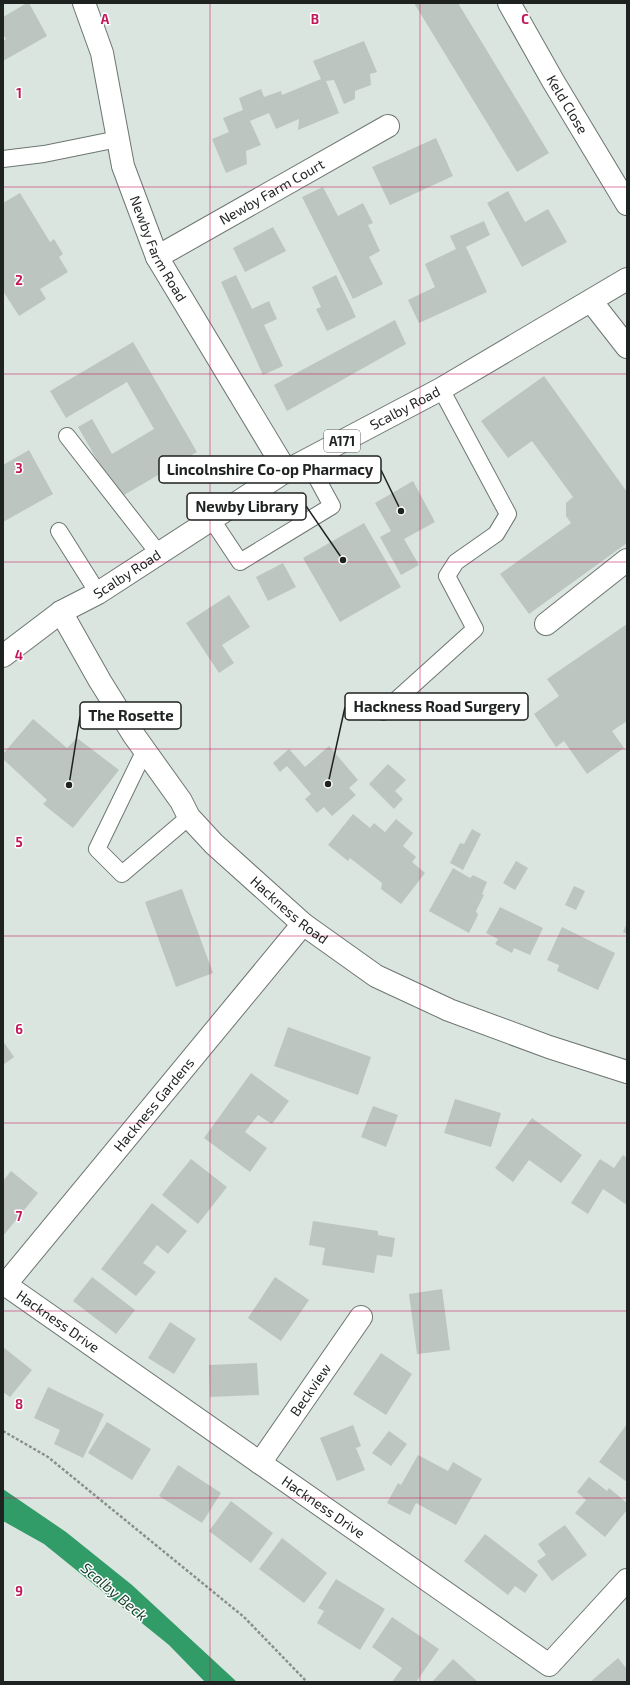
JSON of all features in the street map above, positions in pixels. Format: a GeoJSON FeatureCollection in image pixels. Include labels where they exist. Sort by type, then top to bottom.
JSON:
{"type":"FeatureCollection","features":[{"type":"Feature","properties":{"kind":"main road","name":"Newby Farm Road"},"geometry":{"type":"LineString","coordinates":[[84,3],[102,53],[123,166],[157,257],[286,471]]}},
{"type":"Feature","properties":{"kind":"main road","name":"Keld Close"},"geometry":{"type":"LineString","coordinates":[[509,3],[553,82],[627,204]]}},
{"type":"Feature","properties":{"kind":"main road","name":"Newby Farm Court"},"geometry":{"type":"LineString","coordinates":[[157,257],[388,126]]}},
{"type":"Feature","properties":{"kind":"main road","name":"Scalby Road"},"geometry":{"type":"LineString","coordinates":[[3,656],[61,612],[98,593],[286,471],[441,389],[627,279]]}},
{"type":"Feature","properties":{"kind":"main road"},"geometry":{"type":"LineString","coordinates":[[590,301],[627,347]]}},
{"type":"Feature","properties":{"kind":"main road"},"geometry":{"type":"LineString","coordinates":[[546,624],[627,560]]}},
{"type":"Feature","properties":{"kind":"main road","name":"Hackness Road"},"geometry":{"type":"LineString","coordinates":[[61,612],[100,681],[144,752],[181,801],[189,817],[214,844],[303,924],[376,976],[449,1010],[627,1072]]}},
{"type":"Feature","properties":{"kind":"main road","name":"Hackness Gardens"},"geometry":{"type":"LineString","coordinates":[[4,1284],[303,924]]}},
{"type":"Feature","properties":{"kind":"main road","name":"Hackness Drive"},"geometry":{"type":"LineString","coordinates":[[4,1284],[549,1665],[627,1580]]}},
{"type":"Feature","properties":{"kind":"main road","name":"Beckview"},"geometry":{"type":"LineString","coordinates":[[260,1463],[361,1317]]}},
{"type":"Feature","properties":{"kind":"lane"},"geometry":{"type":"LineString","coordinates":[[3,159],[44,154],[118,139]]}},
{"type":"Feature","properties":{"kind":"lane"},"geometry":{"type":"LineString","coordinates":[[383,712],[475,629],[446,576],[456,562],[496,534],[508,514],[490,477],[441,389]]}},
{"type":"Feature","properties":{"kind":"lane"},"geometry":{"type":"LineString","coordinates":[[67,436],[159,554]]}},
{"type":"Feature","properties":{"kind":"lane"},"geometry":{"type":"LineString","coordinates":[[212,520],[240,562],[332,506],[306,460]]}},
{"type":"Feature","properties":{"kind":"lane"},"geometry":{"type":"LineString","coordinates":[[59,531],[98,593]]}},
{"type":"Feature","properties":{"kind":"lane"},"geometry":{"type":"LineString","coordinates":[[144,752],[97,849],[122,874],[189,817]]}},
{"type":"Feature","properties":{"kind":"path"},"geometry":{"type":"LineString","coordinates":[[3,1431],[48,1458],[244,1617],[307,1682]]}},
{"type":"Feature","properties":{"kind":"water","name":"Scalby Beck"},"geometry":{"type":"Polygon","coordinates":[[[3,1489],[66,1532],[132,1585],[237,1682],[205,1682],[169,1645],[44,1544],[3,1521],[3,1489]]]}},
{"type":"Feature","properties":{"kind":"building"},"geometry":{"type":"Polygon","coordinates":[[[29,3],[47,36],[3,61],[3,41],[6,39],[3,34],[3,17],[29,3]]]}},
{"type":"Feature","properties":{"kind":"building"},"geometry":{"type":"Polygon","coordinates":[[[414,3],[458,3],[549,153],[517,172],[414,3]]]}},
{"type":"Feature","properties":{"kind":"building"},"geometry":{"type":"Polygon","coordinates":[[[364,41],[377,72],[370,74],[371,85],[355,91],[355,99],[344,104],[334,80],[326,81],[339,113],[298,130],[299,119],[276,129],[269,113],[250,121],[261,145],[246,151],[247,164],[226,173],[212,139],[229,132],[223,118],[243,110],[239,98],[261,89],[264,97],[281,91],[282,95],[321,79],[313,61],[364,41]]]}},
{"type":"Feature","properties":{"kind":"building"},"geometry":{"type":"Polygon","coordinates":[[[436,138],[453,176],[390,205],[372,167],[436,138]]]}},
{"type":"Feature","properties":{"kind":"building"},"geometry":{"type":"Polygon","coordinates":[[[323,187],[338,216],[363,203],[373,223],[368,225],[380,251],[369,257],[383,284],[353,299],[302,197],[323,187]]]}},
{"type":"Feature","properties":{"kind":"building"},"geometry":{"type":"Polygon","coordinates":[[[508,191],[525,222],[548,209],[567,242],[522,267],[487,203],[508,191]]]}},
{"type":"Feature","properties":{"kind":"building"},"geometry":{"type":"Polygon","coordinates":[[[20,193],[50,242],[54,239],[63,254],[59,257],[68,272],[40,289],[46,299],[19,316],[3,291],[3,203],[20,193]]]}},
{"type":"Feature","properties":{"kind":"building"},"geometry":{"type":"Polygon","coordinates":[[[484,221],[490,235],[466,247],[487,292],[419,323],[408,300],[435,287],[425,264],[456,249],[450,236],[484,221]]]}},
{"type":"Feature","properties":{"kind":"building"},"geometry":{"type":"Polygon","coordinates":[[[273,227],[286,251],[245,272],[233,248],[273,227]]]}},
{"type":"Feature","properties":{"kind":"building"},"geometry":{"type":"Polygon","coordinates":[[[236,275],[252,309],[269,301],[277,319],[264,325],[283,366],[263,375],[221,282],[236,275]]]}},
{"type":"Feature","properties":{"kind":"building"},"geometry":{"type":"Polygon","coordinates":[[[336,275],[356,317],[327,331],[316,309],[321,307],[312,287],[336,275]]]}},
{"type":"Feature","properties":{"kind":"building"},"geometry":{"type":"Polygon","coordinates":[[[395,320],[406,344],[287,411],[274,385],[395,320]]]}},
{"type":"Feature","properties":{"kind":"building"},"geometry":{"type":"Polygon","coordinates":[[[133,342],[197,452],[119,498],[78,427],[92,419],[112,454],[154,429],[127,382],[66,418],[50,391],[133,342]]]}},
{"type":"Feature","properties":{"kind":"building"},"geometry":{"type":"Polygon","coordinates":[[[544,376],[627,492],[627,543],[529,614],[500,574],[571,523],[566,516],[566,503],[573,497],[532,441],[508,458],[481,421],[544,376]]]}},
{"type":"Feature","properties":{"kind":"building"},"geometry":{"type":"Polygon","coordinates":[[[29,450],[53,494],[3,522],[3,465],[29,450]]]}},
{"type":"Feature","properties":{"kind":"building"},"geometry":{"type":"Polygon","coordinates":[[[413,481],[435,522],[404,539],[419,565],[401,575],[380,537],[391,531],[375,503],[413,481]]]}},
{"type":"Feature","properties":{"kind":"building"},"geometry":{"type":"Polygon","coordinates":[[[364,523],[401,587],[340,622],[303,558],[364,523]]]}},
{"type":"Feature","properties":{"kind":"building"},"geometry":{"type":"Polygon","coordinates":[[[283,563],[296,587],[268,601],[256,577],[283,563]]]}},
{"type":"Feature","properties":{"kind":"building"},"geometry":{"type":"Polygon","coordinates":[[[229,595],[250,627],[222,645],[234,663],[219,673],[186,623],[229,595]]]}},
{"type":"Feature","properties":{"kind":"building"},"geometry":{"type":"Polygon","coordinates":[[[627,624],[627,721],[612,731],[624,748],[587,774],[564,741],[556,747],[534,714],[559,696],[547,679],[627,624]]]}},
{"type":"Feature","properties":{"kind":"building"},"geometry":{"type":"Polygon","coordinates":[[[33,719],[67,748],[77,738],[119,770],[73,828],[43,804],[47,800],[3,759],[3,754],[33,719]]]}},
{"type":"Feature","properties":{"kind":"building"},"geometry":{"type":"Polygon","coordinates":[[[329,746],[358,780],[349,788],[356,795],[332,816],[324,807],[317,813],[305,799],[311,794],[287,766],[280,772],[273,763],[289,749],[305,767],[329,746]]]}},
{"type":"Feature","properties":{"kind":"building"},"geometry":{"type":"Polygon","coordinates":[[[388,764],[406,780],[395,791],[403,799],[394,809],[369,784],[388,764]]]}},
{"type":"Feature","properties":{"kind":"building"},"geometry":{"type":"Polygon","coordinates":[[[353,814],[370,828],[374,823],[385,832],[396,819],[413,833],[403,846],[416,857],[412,862],[425,873],[401,904],[381,889],[382,883],[350,858],[348,861],[328,845],[353,814]]]}},
{"type":"Feature","properties":{"kind":"building"},"geometry":{"type":"Polygon","coordinates":[[[472,829],[481,834],[463,870],[450,863],[460,843],[464,844],[472,829]]]}},
{"type":"Feature","properties":{"kind":"building"},"geometry":{"type":"Polygon","coordinates":[[[516,861],[528,868],[515,890],[503,883],[516,861]]]}},
{"type":"Feature","properties":{"kind":"building"},"geometry":{"type":"Polygon","coordinates":[[[453,868],[470,878],[473,875],[487,882],[482,894],[484,895],[476,911],[478,915],[469,933],[429,911],[453,868]]]}},
{"type":"Feature","properties":{"kind":"building"},"geometry":{"type":"Polygon","coordinates":[[[574,886],[585,891],[576,910],[565,905],[574,886]]]}},
{"type":"Feature","properties":{"kind":"building"},"geometry":{"type":"Polygon","coordinates":[[[182,889],[213,973],[176,987],[145,902],[182,889]]]}},
{"type":"Feature","properties":{"kind":"building"},"geometry":{"type":"Polygon","coordinates":[[[500,907],[543,928],[530,955],[514,948],[512,953],[495,944],[498,939],[486,933],[500,907]]]}},
{"type":"Feature","properties":{"kind":"building"},"geometry":{"type":"Polygon","coordinates":[[[627,923],[627,934],[623,932],[627,923]]]}},
{"type":"Feature","properties":{"kind":"building"},"geometry":{"type":"Polygon","coordinates":[[[562,927],[615,953],[598,990],[557,971],[559,965],[547,960],[562,927]]]}},
{"type":"Feature","properties":{"kind":"building"},"geometry":{"type":"Polygon","coordinates":[[[288,1027],[371,1057],[358,1095],[274,1066],[288,1027]]]}},
{"type":"Feature","properties":{"kind":"building"},"geometry":{"type":"Polygon","coordinates":[[[3,1041],[14,1057],[3,1065],[3,1041]]]}},
{"type":"Feature","properties":{"kind":"building"},"geometry":{"type":"Polygon","coordinates":[[[251,1073],[289,1101],[272,1124],[258,1115],[245,1132],[267,1148],[250,1172],[204,1138],[251,1073]]]}},
{"type":"Feature","properties":{"kind":"building"},"geometry":{"type":"Polygon","coordinates":[[[455,1099],[501,1113],[491,1147],[444,1133],[455,1099]]]}},
{"type":"Feature","properties":{"kind":"building"},"geometry":{"type":"Polygon","coordinates":[[[373,1106],[398,1115],[386,1147],[361,1137],[373,1106]]]}},
{"type":"Feature","properties":{"kind":"building"},"geometry":{"type":"Polygon","coordinates":[[[532,1118],[582,1155],[561,1183],[529,1160],[513,1182],[495,1168],[532,1118]]]}},
{"type":"Feature","properties":{"kind":"building"},"geometry":{"type":"Polygon","coordinates":[[[623,1155],[627,1158],[627,1205],[603,1189],[588,1214],[571,1203],[600,1159],[614,1168],[623,1155]]]}},
{"type":"Feature","properties":{"kind":"building"},"geometry":{"type":"Polygon","coordinates":[[[191,1159],[227,1187],[198,1224],[162,1195],[191,1159]]]}},
{"type":"Feature","properties":{"kind":"building"},"geometry":{"type":"Polygon","coordinates":[[[11,1171],[38,1193],[3,1236],[3,1181],[11,1171]]]}},
{"type":"Feature","properties":{"kind":"building"},"geometry":{"type":"Polygon","coordinates":[[[152,1203],[187,1231],[168,1254],[157,1245],[143,1263],[156,1272],[136,1296],[101,1269],[152,1203]]]}},
{"type":"Feature","properties":{"kind":"building"},"geometry":{"type":"Polygon","coordinates":[[[313,1221],[378,1231],[378,1235],[395,1238],[392,1257],[377,1255],[374,1273],[322,1265],[325,1248],[309,1245],[313,1221]]]}},
{"type":"Feature","properties":{"kind":"building"},"geometry":{"type":"Polygon","coordinates":[[[92,1277],[135,1310],[116,1334],[73,1301],[92,1277]]]}},
{"type":"Feature","properties":{"kind":"building"},"geometry":{"type":"Polygon","coordinates":[[[275,1277],[309,1300],[281,1341],[248,1318],[275,1277]]]}},
{"type":"Feature","properties":{"kind":"building"},"geometry":{"type":"Polygon","coordinates":[[[442,1289],[450,1350],[417,1354],[409,1294],[442,1289]]]}},
{"type":"Feature","properties":{"kind":"building"},"geometry":{"type":"Polygon","coordinates":[[[170,1322],[196,1339],[174,1374],[148,1358],[170,1322]]]}},
{"type":"Feature","properties":{"kind":"building"},"geometry":{"type":"Polygon","coordinates":[[[3,1347],[32,1370],[10,1397],[3,1392],[3,1347]]]}},
{"type":"Feature","properties":{"kind":"building"},"geometry":{"type":"Polygon","coordinates":[[[381,1353],[412,1374],[386,1415],[353,1394],[381,1353]]]}},
{"type":"Feature","properties":{"kind":"building"},"geometry":{"type":"Polygon","coordinates":[[[257,1363],[259,1395],[210,1397],[209,1365],[257,1363]]]}},
{"type":"Feature","properties":{"kind":"building"},"geometry":{"type":"Polygon","coordinates":[[[48,1387],[104,1414],[83,1458],[54,1444],[60,1430],[34,1418],[48,1387]]]}},
{"type":"Feature","properties":{"kind":"building"},"geometry":{"type":"Polygon","coordinates":[[[107,1422],[151,1449],[132,1480],[88,1453],[107,1422]]]}},
{"type":"Feature","properties":{"kind":"building"},"geometry":{"type":"Polygon","coordinates":[[[627,1424],[627,1482],[599,1462],[627,1424]]]}},
{"type":"Feature","properties":{"kind":"building"},"geometry":{"type":"Polygon","coordinates":[[[353,1425],[361,1446],[356,1448],[365,1470],[337,1481],[320,1438],[353,1425]]]}},
{"type":"Feature","properties":{"kind":"building"},"geometry":{"type":"Polygon","coordinates":[[[389,1431],[407,1444],[391,1466],[372,1453],[389,1431]]]}},
{"type":"Feature","properties":{"kind":"building"},"geometry":{"type":"Polygon","coordinates":[[[418,1455],[448,1471],[453,1462],[482,1479],[456,1525],[416,1503],[410,1515],[387,1503],[398,1483],[401,1485],[418,1455]]]}},
{"type":"Feature","properties":{"kind":"building"},"geometry":{"type":"Polygon","coordinates":[[[178,1465],[221,1493],[202,1523],[159,1496],[178,1465]]]}},
{"type":"Feature","properties":{"kind":"building"},"geometry":{"type":"Polygon","coordinates":[[[589,1477],[607,1491],[609,1488],[627,1503],[627,1510],[605,1537],[575,1513],[586,1500],[577,1492],[589,1477]]]}},
{"type":"Feature","properties":{"kind":"building"},"geometry":{"type":"Polygon","coordinates":[[[231,1501],[273,1533],[251,1563],[209,1531],[231,1501]]]}},
{"type":"Feature","properties":{"kind":"building"},"geometry":{"type":"Polygon","coordinates":[[[565,1525],[587,1555],[552,1581],[537,1561],[546,1555],[538,1544],[565,1525]]]}},
{"type":"Feature","properties":{"kind":"building"},"geometry":{"type":"Polygon","coordinates":[[[485,1534],[538,1575],[525,1593],[515,1586],[508,1595],[464,1561],[485,1534]]]}},
{"type":"Feature","properties":{"kind":"building"},"geometry":{"type":"Polygon","coordinates":[[[282,1538],[327,1573],[304,1603],[259,1569],[282,1538]]]}},
{"type":"Feature","properties":{"kind":"building"},"geometry":{"type":"Polygon","coordinates":[[[336,1579],[385,1609],[360,1650],[317,1623],[324,1611],[318,1608],[336,1579]]]}},
{"type":"Feature","properties":{"kind":"building"},"geometry":{"type":"Polygon","coordinates":[[[392,1617],[439,1649],[416,1682],[392,1682],[402,1668],[372,1647],[392,1617]]]}},
{"type":"Feature","properties":{"kind":"building"},"geometry":{"type":"Polygon","coordinates":[[[618,1658],[627,1669],[627,1682],[590,1682],[618,1658]]]}},
{"type":"Feature","properties":{"kind":"building"},"geometry":{"type":"Polygon","coordinates":[[[453,1659],[478,1682],[432,1682],[453,1659]]]}},
{"type":"Feature","properties":{"kind":"place","name":"Lincolnshire Co-op Pharmacy"},"geometry":{"type":"Point","coordinates":[401,511]}},
{"type":"Feature","properties":{"kind":"place","name":"Newby Library"},"geometry":{"type":"Point","coordinates":[343,560]}},
{"type":"Feature","properties":{"kind":"place","name":"Hackness Road Surgery"},"geometry":{"type":"Point","coordinates":[328,784]}},
{"type":"Feature","properties":{"kind":"place","name":"The Rosette"},"geometry":{"type":"Point","coordinates":[69,785]}}]}
